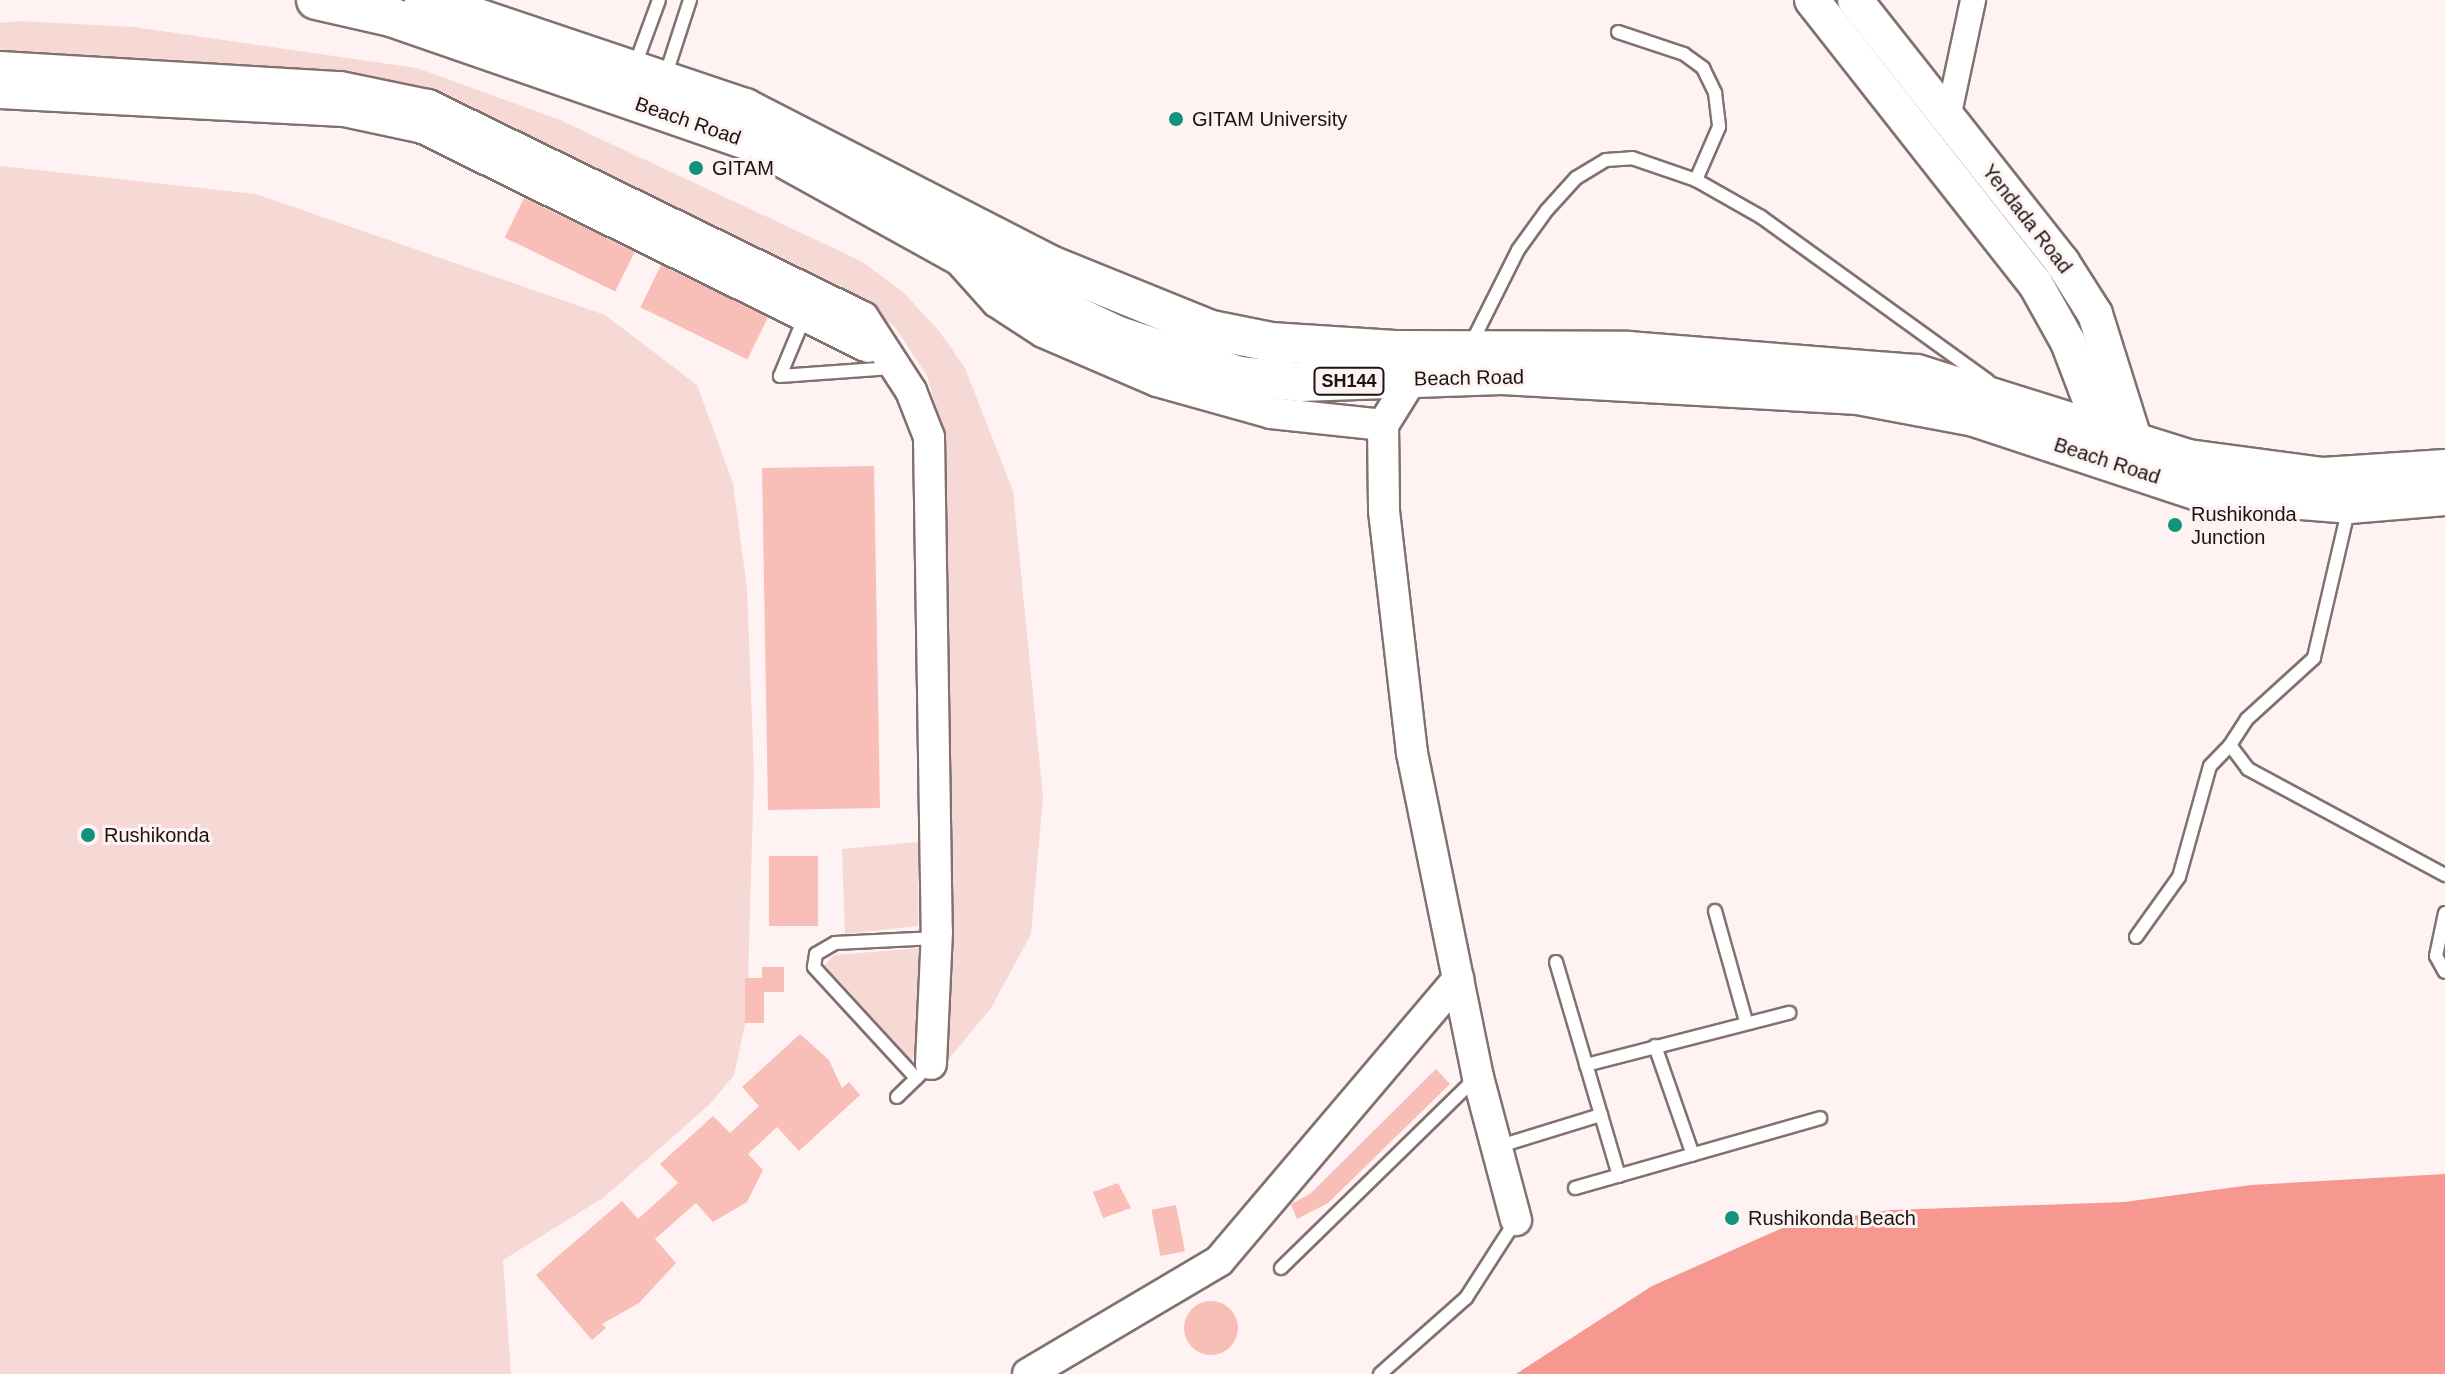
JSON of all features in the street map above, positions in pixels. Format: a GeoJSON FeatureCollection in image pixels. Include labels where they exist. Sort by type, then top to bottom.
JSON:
{"type":"FeatureCollection","features":[{"type":"Feature","properties":{"kind":"main road","name":"Beach Road"},"geometry":{"type":"LineString","coordinates":[[316,0],[391,17],[760,145],[953,253],[1116,335],[1239,376],[1300,382],[1411,380],[1469,361],[1872,397],[2118,450],[2201,492],[2349,504],[2445,496]]}},
{"type":"Feature","properties":{"kind":"main road","name":"SH144"},"geometry":{"type":"LineString","coordinates":[[424,0],[745,108],[1053,266],[1211,330],[1271,342],[1469,361],[1810,364],[1917,374],[2017,401],[2118,450],[2280,473],[2374,477],[2445,469]]}},
{"type":"Feature","properties":{"kind":"main road","name":"Yendada Road"},"geometry":{"type":"LineString","coordinates":[[1812,0],[2035,283],[2068,342],[2118,450]]}},
{"type":"Feature","properties":{"kind":"main road","name":"Yendada Road"},"geometry":{"type":"LineString","coordinates":[[1855,0],[2062,262],[2095,314],[2118,450]]}},
{"type":"Feature","properties":{"kind":"street"},"geometry":{"type":"LineString","coordinates":[[1948,118],[1973,0]]}},
{"type":"Feature","properties":{"kind":"street"},"geometry":{"type":"LineString","coordinates":[[0,67],[340,87],[428,105],[863,317],[895,367],[929,437],[936,938],[924,1071]]}},
{"type":"Feature","properties":{"kind":"street"},"geometry":{"type":"LineString","coordinates":[[0,93],[344,111],[423,128],[851,334],[895,367]]}},
{"type":"Feature","properties":{"kind":"street"},"geometry":{"type":"LineString","coordinates":[[953,253],[997,302],[1043,332],[1157,381],[1271,413],[1383,425]]}},
{"type":"Feature","properties":{"kind":"street"},"geometry":{"type":"LineString","coordinates":[[1411,380],[1383,425],[1384,511],[1412,753],[1478,1077],[1500,1146],[1516,1220]]}},
{"type":"Feature","properties":{"kind":"street"},"geometry":{"type":"LineString","coordinates":[[1028,1374],[1219,1261],[1458,979]]}},
{"type":"Feature","properties":{"kind":"lane"},"geometry":{"type":"LineString","coordinates":[[648,76],[659,0]]}},
{"type":"Feature","properties":{"kind":"lane"},"geometry":{"type":"LineString","coordinates":[[648,76],[690,0]]}},
{"type":"Feature","properties":{"kind":"lane"},"geometry":{"type":"LineString","coordinates":[[1618,32],[1684,54],[1703,68],[1715,93],[1719,127],[1696,180]]}},
{"type":"Feature","properties":{"kind":"lane"},"geometry":{"type":"LineString","coordinates":[[1469,361],[1518,250],[1576,178],[1606,160],[1632,158],[1696,180],[1795,240],[2017,401]]}},
{"type":"Feature","properties":{"kind":"lane"},"geometry":{"type":"LineString","coordinates":[[806,313],[780,376],[895,367]]}},
{"type":"Feature","properties":{"kind":"lane"},"geometry":{"type":"LineString","coordinates":[[2136,937],[2179,877],[2210,766],[2230,745],[2247,719],[2314,658],[2349,504]]}},
{"type":"Feature","properties":{"kind":"lane"},"geometry":{"type":"LineString","coordinates":[[2230,745],[2248,769],[2445,875]]}},
{"type":"Feature","properties":{"kind":"lane"},"geometry":{"type":"LineString","coordinates":[[1715,911],[1746,1021]]}},
{"type":"Feature","properties":{"kind":"lane"},"geometry":{"type":"LineString","coordinates":[[2445,913],[2436,956],[2445,972]]}},
{"type":"Feature","properties":{"kind":"lane"},"geometry":{"type":"LineString","coordinates":[[897,1097],[924,1071],[814,967],[816,954],[835,943],[936,938]]}},
{"type":"Feature","properties":{"kind":"lane"},"geometry":{"type":"LineString","coordinates":[[1556,962],[1619,1176]]}},
{"type":"Feature","properties":{"kind":"lane"},"geometry":{"type":"LineString","coordinates":[[1586,1065],[1746,1021],[1789,1013]]}},
{"type":"Feature","properties":{"kind":"lane"},"geometry":{"type":"LineString","coordinates":[[1655,1046],[1693,1155]]}},
{"type":"Feature","properties":{"kind":"lane"},"geometry":{"type":"LineString","coordinates":[[1281,1268],[1478,1077]]}},
{"type":"Feature","properties":{"kind":"lane"},"geometry":{"type":"LineString","coordinates":[[1500,1146],[1601,1115]]}},
{"type":"Feature","properties":{"kind":"lane"},"geometry":{"type":"LineString","coordinates":[[1575,1188],[1820,1118]]}},
{"type":"Feature","properties":{"kind":"lane"},"geometry":{"type":"LineString","coordinates":[[1380,1374],[1466,1298],[1516,1220]]}},
{"type":"Feature","properties":{"kind":"shaded area"},"geometry":{"type":"Polygon","coordinates":[[[18,21],[134,27],[417,68],[560,120],[861,261],[903,292],[939,331],[965,368],[1013,491],[1043,797],[1031,934],[991,1008],[947,1061],[944,433],[927,376],[895,327],[840,290],[483,122],[0,60],[0,23],[18,21]]]}},
{"type":"Feature","properties":{"kind":"shaded area"},"geometry":{"type":"Polygon","coordinates":[[[0,166],[256,194],[605,315],[697,385],[733,483],[747,588],[754,774],[747,1015],[734,1075],[709,1105],[603,1198],[503,1260],[511,1374],[0,1374],[0,166]]]}},
{"type":"Feature","properties":{"kind":"shaded area"},"geometry":{"type":"Polygon","coordinates":[[[918,842],[918,926],[845,934],[842,849],[918,842]]]}},
{"type":"Feature","properties":{"kind":"shaded area"},"geometry":{"type":"Polygon","coordinates":[[[922,948],[917,1041],[912,1061],[825,965],[834,955],[922,948]]]}},
{"type":"Feature","properties":{"kind":"shaded area"},"geometry":{"type":"Polygon","coordinates":[[[2445,1174],[2445,1374],[1516,1374],[1652,1286],[1787,1226],[1891,1210],[2124,1202],[2251,1185],[2445,1174]]]}},
{"type":"Feature","properties":{"kind":"building"},"geometry":{"type":"Polygon","coordinates":[[[524,198],[635,252],[615,291],[505,238],[524,198]]]}},
{"type":"Feature","properties":{"kind":"building"},"geometry":{"type":"Polygon","coordinates":[[[661,265],[768,317],[747,359],[640,307],[661,265]]]}},
{"type":"Feature","properties":{"kind":"building"},"geometry":{"type":"Polygon","coordinates":[[[874,466],[880,808],[768,810],[762,468],[874,466]]]}},
{"type":"Feature","properties":{"kind":"building"},"geometry":{"type":"Polygon","coordinates":[[[769,856],[818,856],[818,926],[769,926],[769,856]]]}},
{"type":"Feature","properties":{"kind":"building"},"geometry":{"type":"Polygon","coordinates":[[[762,967],[784,967],[784,992],[764,992],[764,1023],[745,1023],[745,978],[762,978],[762,967]]]}},
{"type":"Feature","properties":{"kind":"building"},"geometry":{"type":"Polygon","coordinates":[[[800,1034],[829,1060],[842,1088],[849,1082],[860,1095],[799,1151],[777,1127],[748,1154],[763,1170],[747,1202],[713,1222],[696,1203],[655,1239],[676,1263],[639,1303],[602,1324],[606,1328],[592,1340],[536,1275],[622,1201],[638,1219],[678,1183],[660,1164],[713,1116],[730,1133],[759,1106],[742,1087],[800,1034]]]}},
{"type":"Feature","properties":{"kind":"building"},"geometry":{"type":"Polygon","coordinates":[[[1436,1069],[1450,1084],[1328,1203],[1297,1219],[1291,1204],[1310,1194],[1436,1069]]]}},
{"type":"Feature","properties":{"kind":"building"},"geometry":{"type":"Polygon","coordinates":[[[1118,1183],[1131,1208],[1103,1218],[1093,1192],[1118,1183]]]}},
{"type":"Feature","properties":{"kind":"building"},"geometry":{"type":"Polygon","coordinates":[[[1176,1205],[1185,1251],[1160,1256],[1151,1210],[1176,1205]]]}},
{"type":"Feature","properties":{"kind":"building"},"geometry":{"type":"Polygon","coordinates":[[[1211,1301],[1230,1309],[1238,1328],[1230,1347],[1211,1355],[1192,1347],[1184,1328],[1192,1309],[1211,1301]]]}},
{"type":"Feature","properties":{"kind":"place","name":"GITAM University"},"geometry":{"type":"Point","coordinates":[1176,119]}},
{"type":"Feature","properties":{"kind":"place","name":"GITAM"},"geometry":{"type":"Point","coordinates":[696,168]}},
{"type":"Feature","properties":{"kind":"place","name":"Rushikonda Junction"},"geometry":{"type":"Point","coordinates":[2175,525]}},
{"type":"Feature","properties":{"kind":"place","name":"Rushikonda"},"geometry":{"type":"Point","coordinates":[88,835]}},
{"type":"Feature","properties":{"kind":"place","name":"Rushikonda Beach"},"geometry":{"type":"Point","coordinates":[1732,1218]}}]}
